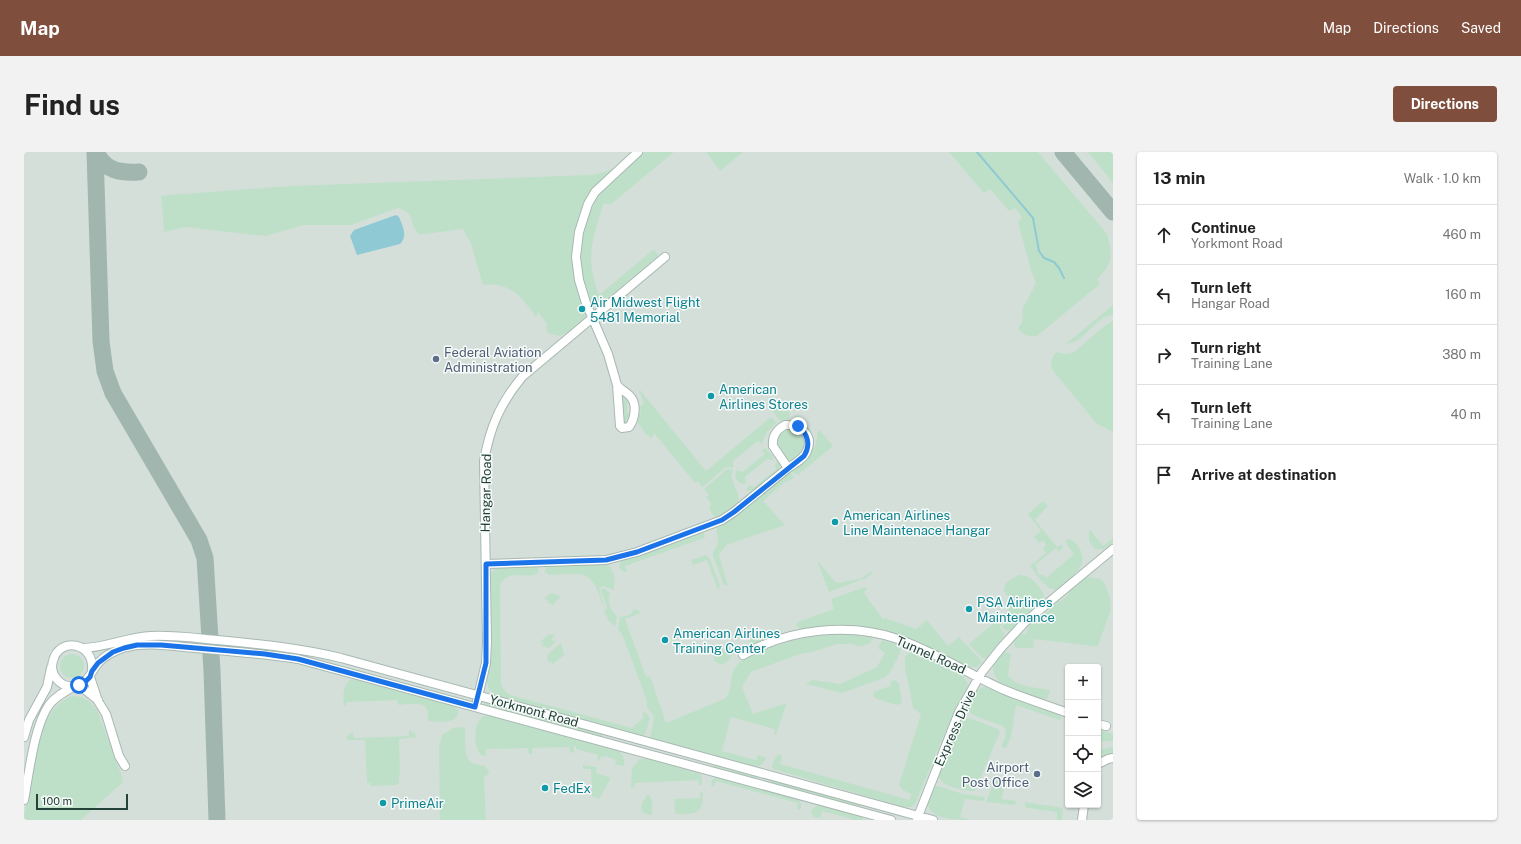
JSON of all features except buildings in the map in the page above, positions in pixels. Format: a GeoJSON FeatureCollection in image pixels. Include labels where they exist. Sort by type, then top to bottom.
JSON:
{"type":"FeatureCollection","features":[{"type":"Feature","properties":{"kind":"street"},"geometry":{"type":"LineString","coordinates":[[617,385],[630,396],[633,402],[635,417],[629,427],[622,428],[620,426],[617,385],[608,354],[586,303],[577,269],[576,257],[579,232],[588,204],[595,192],[638,152]]}},
{"type":"Feature","properties":{"kind":"street","name":"Hangar Road"},"geometry":{"type":"LineString","coordinates":[[475,707],[479,696],[486,663],[484,461],[488,436],[494,420],[511,390],[522,377],[665,257]]}},
{"type":"Feature","properties":{"kind":"street"},"geometry":{"type":"LineString","coordinates":[[486,564],[606,560],[637,552],[722,520],[804,456],[808,446],[806,434],[798,426],[791,425],[779,428],[774,434],[772,440],[775,451],[788,468]]}},
{"type":"Feature","properties":{"kind":"street","name":"Express Drive"},"geometry":{"type":"LineString","coordinates":[[917,818],[959,712],[979,677],[1001,648],[1025,622],[1113,549]]}},
{"type":"Feature","properties":{"kind":"street","name":"Tunnel Road"},"geometry":{"type":"LineString","coordinates":[[743,655],[773,642],[807,633],[855,630],[881,634],[915,646],[1003,689],[1065,712]]}},
{"type":"Feature","properties":{"kind":"street","name":"Yorkmont Road"},"geometry":{"type":"LineString","coordinates":[[24,737],[29,720],[47,687],[53,658],[62,648],[68,646],[82,648],[101,646],[131,638],[152,636],[202,639],[298,648],[341,658],[874,804],[917,818],[934,820]]}},
{"type":"Feature","properties":{"kind":"street","name":"Yorkmont Road"},"geometry":{"type":"LineString","coordinates":[[24,800],[36,739],[42,718],[52,702],[76,686],[85,682],[108,655],[124,648],[137,645],[161,645],[265,654],[298,659],[891,820]]}},
{"type":"Feature","properties":{"kind":"street"},"geometry":{"type":"LineString","coordinates":[[82,648],[91,658],[93,664],[91,674],[98,701],[106,714],[115,746],[125,766]]}},
{"type":"Feature","properties":{"kind":"street"},"geometry":{"type":"LineString","coordinates":[[52,665],[53,672],[60,683],[76,686],[98,701]]}},
{"type":"Feature","properties":{"kind":"street"},"geometry":{"type":"LineString","coordinates":[[643,753],[646,742]]}},
{"type":"Feature","properties":{"kind":"street"},"geometry":{"type":"LineString","coordinates":[[1101,763],[1113,758]]}},
{"type":"Feature","properties":{"kind":"street"},"geometry":{"type":"LineString","coordinates":[[707,771],[709,759]]}},
{"type":"Feature","properties":{"kind":"street"},"geometry":{"type":"LineString","coordinates":[[762,785],[764,774]]}},
{"type":"Feature","properties":{"kind":"street"},"geometry":{"type":"LineString","coordinates":[[871,815],[874,804]]}},
{"type":"Feature","properties":{"kind":"street"},"geometry":{"type":"LineString","coordinates":[[1082,820],[1084,808]]}},
{"type":"Feature","properties":{"kind":"shaded area"},"geometry":{"type":"Polygon","coordinates":[[[24,152],[1113,152],[1113,820],[24,820],[24,152]]]}},
{"type":"Feature","properties":{"kind":"green space"},"geometry":{"type":"Polygon","coordinates":[[[630,152],[674,152],[610,205],[604,203],[593,238],[591,259],[592,270],[599,295],[654,249],[658,255],[597,307],[593,306],[589,299],[582,275],[580,253],[586,221],[596,200],[587,197],[574,243],[573,262],[587,314],[575,326],[560,336],[550,334],[546,330],[547,324],[538,312],[536,317],[526,303],[514,292],[501,286],[483,285],[471,244],[463,229],[418,234],[414,228],[410,216],[406,211],[398,208],[351,225],[304,225],[266,236],[185,227],[164,232],[161,196],[290,186],[588,175],[601,173],[612,169],[626,158],[630,152]]]}},
{"type":"Feature","properties":{"kind":"green space"},"geometry":{"type":"Polygon","coordinates":[[[706,152],[743,152],[720,171],[706,152]]]}},
{"type":"Feature","properties":{"kind":"green space"},"geometry":{"type":"Polygon","coordinates":[[[949,152],[1038,152],[1107,234],[1111,254],[1109,264],[1097,279],[1100,284],[1037,336],[1026,335],[1018,328],[1022,323],[1023,308],[1036,283],[1018,223],[1022,217],[1015,208],[1009,211],[990,189],[984,193],[949,152]]]}},
{"type":"Feature","properties":{"kind":"green space"},"geometry":{"type":"Polygon","coordinates":[[[1088,152],[1113,152],[1113,183],[1088,152]]]}},
{"type":"Feature","properties":{"kind":"green space"},"geometry":{"type":"Polygon","coordinates":[[[1113,305],[1113,315],[1100,320],[1073,343],[1066,344],[1113,305]]]}},
{"type":"Feature","properties":{"kind":"green space"},"geometry":{"type":"Polygon","coordinates":[[[1113,321],[1113,432],[1097,424],[1054,372],[1051,364],[1056,352],[1067,354],[1074,352],[1107,324],[1113,321]]]}},
{"type":"Feature","properties":{"kind":"green space"},"geometry":{"type":"Polygon","coordinates":[[[640,390],[706,471],[771,417],[777,423],[767,432],[762,444],[758,441],[733,461],[733,468],[726,467],[702,487],[698,481],[695,483],[654,433],[651,439],[648,435],[647,436],[636,420],[638,415],[641,413],[640,406],[644,403],[639,391],[640,390]]]}},
{"type":"Feature","properties":{"kind":"green space"},"geometry":{"type":"Polygon","coordinates":[[[625,395],[627,395],[630,403],[627,402],[627,412],[632,414],[630,422],[624,424],[622,399],[625,395]]]}},
{"type":"Feature","properties":{"kind":"green space"},"geometry":{"type":"Polygon","coordinates":[[[772,401],[783,412],[786,410],[790,412],[789,421],[782,423],[767,405],[772,401]]]}},
{"type":"Feature","properties":{"kind":"green space"},"geometry":{"type":"Polygon","coordinates":[[[798,415],[811,430],[813,441],[802,425],[795,422],[794,417],[798,415]]]}},
{"type":"Feature","properties":{"kind":"green space"},"geometry":{"type":"Polygon","coordinates":[[[786,428],[790,428],[803,434],[805,440],[804,451],[795,461],[786,458],[776,445],[778,435],[786,428]]]}},
{"type":"Feature","properties":{"kind":"green space"},"geometry":{"type":"Polygon","coordinates":[[[820,430],[833,446],[798,475],[796,473],[794,474],[791,470],[813,451],[817,440],[817,433],[820,430]]]}},
{"type":"Feature","properties":{"kind":"green space"},"geometry":{"type":"Polygon","coordinates":[[[765,448],[773,456],[773,460],[767,459],[745,477],[746,483],[744,484],[737,481],[735,477],[737,470],[742,472],[765,454],[761,451],[765,448]]]}},
{"type":"Feature","properties":{"kind":"green space"},"geometry":{"type":"Polygon","coordinates":[[[777,462],[780,463],[780,467],[775,475],[756,490],[746,490],[749,485],[754,487],[776,470],[775,464],[777,462]]]}},
{"type":"Feature","properties":{"kind":"green space"},"geometry":{"type":"Polygon","coordinates":[[[727,469],[733,470],[732,476],[739,497],[738,502],[735,507],[724,515],[716,517],[712,514],[709,508],[711,503],[706,497],[709,495],[704,489],[727,469]]]}},
{"type":"Feature","properties":{"kind":"green space"},"geometry":{"type":"Polygon","coordinates":[[[790,471],[794,478],[785,482],[763,501],[785,525],[726,545],[719,555],[728,586],[724,585],[713,556],[713,552],[718,543],[717,528],[735,516],[790,471]]]}},
{"type":"Feature","properties":{"kind":"green space"},"geometry":{"type":"Polygon","coordinates":[[[1043,501],[1048,506],[1035,520],[1057,547],[1061,545],[1063,547],[1059,552],[1056,548],[1035,565],[1038,569],[1037,572],[1046,578],[1074,554],[1065,542],[1067,539],[1075,543],[1082,554],[1081,566],[1078,571],[1058,589],[1046,586],[1030,566],[1046,553],[1043,549],[1046,545],[1043,541],[1039,543],[1034,537],[1041,531],[1028,514],[1043,501]]]}},
{"type":"Feature","properties":{"kind":"green space"},"geometry":{"type":"Polygon","coordinates":[[[1089,531],[1091,531],[1103,546],[1113,538],[1113,543],[1104,549],[1095,549],[1089,541],[1089,531]]]}},
{"type":"Feature","properties":{"kind":"green space"},"geometry":{"type":"Polygon","coordinates":[[[701,532],[704,533],[704,538],[625,566],[627,572],[624,572],[619,568],[619,565],[623,560],[701,532]]]}},
{"type":"Feature","properties":{"kind":"green space"},"geometry":{"type":"Polygon","coordinates":[[[706,555],[710,559],[720,585],[718,590],[707,560],[693,565],[691,560],[706,555]]]}},
{"type":"Feature","properties":{"kind":"green space"},"geometry":{"type":"Polygon","coordinates":[[[817,560],[836,583],[860,579],[872,571],[873,573],[866,578],[829,592],[817,560]]]}},
{"type":"Feature","properties":{"kind":"green space"},"geometry":{"type":"Polygon","coordinates":[[[607,564],[613,572],[615,583],[613,590],[603,586],[599,588],[604,608],[595,586],[586,576],[580,574],[549,575],[545,572],[546,567],[549,565],[607,564]]]}},
{"type":"Feature","properties":{"kind":"green space"},"geometry":{"type":"Polygon","coordinates":[[[535,566],[539,569],[537,574],[507,577],[500,585],[501,685],[510,695],[632,728],[644,717],[642,714],[644,712],[650,718],[645,735],[642,736],[500,698],[489,690],[487,681],[492,652],[491,573],[496,568],[535,566]]]}},
{"type":"Feature","properties":{"kind":"green space"},"geometry":{"type":"Polygon","coordinates":[[[1019,575],[1023,575],[1035,582],[1041,589],[1044,597],[1041,604],[1009,631],[1002,627],[1010,613],[1007,608],[1013,603],[1004,591],[1004,588],[1008,581],[1019,575]]]}},
{"type":"Feature","properties":{"kind":"green space"},"geometry":{"type":"Polygon","coordinates":[[[1089,577],[1100,579],[1104,582],[1110,598],[1111,609],[1098,646],[1034,639],[1033,648],[1016,648],[1014,644],[1015,638],[1020,633],[1025,635],[1030,624],[1061,601],[1085,578],[1089,577]]]}},
{"type":"Feature","properties":{"kind":"green space"},"geometry":{"type":"Polygon","coordinates":[[[865,587],[867,589],[864,593],[883,619],[885,618],[916,629],[927,620],[948,646],[959,637],[982,663],[976,667],[968,667],[909,640],[879,630],[846,625],[800,629],[796,626],[798,622],[834,609],[831,599],[865,587]]]}},
{"type":"Feature","properties":{"kind":"green space"},"geometry":{"type":"Polygon","coordinates":[[[603,588],[610,593],[610,606],[617,616],[615,627],[608,620],[604,610],[607,608],[601,590],[603,588]]]}},
{"type":"Feature","properties":{"kind":"green space"},"geometry":{"type":"Polygon","coordinates":[[[551,593],[561,596],[553,605],[547,602],[548,600],[544,599],[551,593]]]}},
{"type":"Feature","properties":{"kind":"green space"},"geometry":{"type":"Polygon","coordinates":[[[634,609],[641,613],[625,619],[646,677],[650,676],[666,723],[724,699],[729,691],[735,667],[745,659],[769,649],[797,640],[827,635],[857,635],[872,637],[873,639],[869,644],[862,646],[853,644],[837,644],[812,652],[800,654],[751,672],[742,687],[753,714],[787,703],[776,734],[774,735],[775,729],[731,717],[722,751],[756,760],[758,755],[766,758],[762,765],[754,766],[650,738],[654,717],[647,707],[647,701],[622,634],[618,629],[620,617],[630,615],[634,609]]]}},
{"type":"Feature","properties":{"kind":"green space"},"geometry":{"type":"Polygon","coordinates":[[[1007,612],[1008,613],[1000,627],[1005,635],[986,659],[982,658],[969,644],[1007,612]]]}},
{"type":"Feature","properties":{"kind":"green space"},"geometry":{"type":"Polygon","coordinates":[[[780,629],[782,631],[780,635],[755,645],[748,643],[750,640],[780,629]]]}},
{"type":"Feature","properties":{"kind":"green space"},"geometry":{"type":"Polygon","coordinates":[[[549,634],[555,635],[551,640],[556,641],[549,648],[542,646],[544,643],[540,642],[549,634]]]}},
{"type":"Feature","properties":{"kind":"green space"},"geometry":{"type":"Polygon","coordinates":[[[882,640],[896,644],[900,649],[900,653],[891,671],[886,677],[842,693],[806,684],[812,680],[840,684],[877,667],[885,653],[878,648],[882,640]]]}},
{"type":"Feature","properties":{"kind":"green space"},"geometry":{"type":"Polygon","coordinates":[[[561,643],[564,655],[552,665],[551,661],[548,662],[547,655],[561,643]]]}},
{"type":"Feature","properties":{"kind":"green space"},"geometry":{"type":"Polygon","coordinates":[[[729,647],[732,650],[732,654],[729,660],[724,664],[717,663],[714,660],[715,652],[729,647]]]}},
{"type":"Feature","properties":{"kind":"green space"},"geometry":{"type":"Polygon","coordinates":[[[910,651],[915,651],[961,673],[968,686],[955,709],[915,804],[911,807],[903,807],[773,769],[772,765],[776,756],[780,754],[782,757],[780,764],[910,800],[911,794],[903,790],[899,785],[921,714],[913,707],[905,668],[905,657],[910,651]]]}},
{"type":"Feature","properties":{"kind":"green space"},"geometry":{"type":"Polygon","coordinates":[[[1004,652],[1011,654],[1008,675],[1021,685],[1050,690],[1048,698],[1043,699],[1001,683],[997,679],[993,671],[994,663],[1004,652]]]}},
{"type":"Feature","properties":{"kind":"green space"},"geometry":{"type":"Polygon","coordinates":[[[72,654],[81,657],[84,666],[81,675],[72,678],[63,675],[60,666],[63,657],[72,654]]]}},
{"type":"Feature","properties":{"kind":"green space"},"geometry":{"type":"Polygon","coordinates":[[[355,679],[451,705],[458,710],[458,715],[453,720],[438,722],[429,721],[426,708],[424,706],[417,704],[398,705],[397,700],[347,702],[345,707],[343,696],[346,685],[350,680],[355,679]]]}},
{"type":"Feature","properties":{"kind":"green space"},"geometry":{"type":"Polygon","coordinates":[[[894,680],[899,683],[902,700],[901,704],[896,705],[873,696],[874,692],[890,686],[891,681],[894,680]]]}},
{"type":"Feature","properties":{"kind":"green space"},"geometry":{"type":"Polygon","coordinates":[[[983,687],[988,687],[1060,715],[1062,718],[1059,720],[1016,705],[1011,737],[1006,748],[1001,747],[1006,735],[1005,728],[973,715],[967,708],[972,695],[983,687]]]}},
{"type":"Feature","properties":{"kind":"green space"},"geometry":{"type":"Polygon","coordinates":[[[72,696],[80,697],[86,700],[97,710],[123,779],[122,783],[81,820],[24,820],[38,748],[46,722],[52,711],[61,702],[72,696]]]}},
{"type":"Feature","properties":{"kind":"green space"},"geometry":{"type":"Polygon","coordinates":[[[484,702],[599,732],[603,737],[601,738],[485,706],[484,702]]]}},
{"type":"Feature","properties":{"kind":"green space"},"geometry":{"type":"Polygon","coordinates":[[[483,716],[491,716],[617,750],[623,756],[624,766],[617,765],[615,763],[616,760],[608,757],[607,754],[606,757],[601,756],[599,761],[597,760],[598,755],[576,749],[576,746],[574,746],[574,753],[570,752],[569,747],[532,748],[532,754],[529,754],[528,748],[486,749],[486,755],[483,756],[479,753],[477,748],[475,736],[477,724],[483,716]]]}},
{"type":"Feature","properties":{"kind":"green space"},"geometry":{"type":"Polygon","coordinates":[[[962,718],[972,719],[998,729],[1000,732],[975,791],[949,786],[940,780],[938,776],[962,718]]]}},
{"type":"Feature","properties":{"kind":"green space"},"geometry":{"type":"Polygon","coordinates":[[[462,727],[465,729],[466,754],[468,758],[475,764],[485,766],[489,771],[488,775],[484,776],[486,820],[440,820],[439,747],[442,735],[453,728],[462,727]]]}},
{"type":"Feature","properties":{"kind":"green space"},"geometry":{"type":"Polygon","coordinates":[[[409,730],[417,737],[399,739],[399,783],[396,785],[371,786],[370,783],[367,783],[365,740],[347,740],[347,736],[353,732],[354,738],[409,736],[409,730]]]}},
{"type":"Feature","properties":{"kind":"green space"},"geometry":{"type":"Polygon","coordinates":[[[1101,730],[1113,734],[1113,741],[1101,741],[1101,730]]]}},
{"type":"Feature","properties":{"kind":"green space"},"geometry":{"type":"Polygon","coordinates":[[[1113,747],[1113,754],[1101,758],[1101,749],[1113,747]]]}},
{"type":"Feature","properties":{"kind":"green space"},"geometry":{"type":"Polygon","coordinates":[[[640,759],[649,759],[699,773],[702,777],[702,785],[699,785],[698,780],[635,783],[635,787],[632,788],[632,768],[640,759]]]}},
{"type":"Feature","properties":{"kind":"green space"},"geometry":{"type":"Polygon","coordinates":[[[714,764],[756,776],[758,779],[714,769],[714,764]]]}},
{"type":"Feature","properties":{"kind":"green space"},"geometry":{"type":"Polygon","coordinates":[[[583,765],[597,767],[596,773],[611,778],[599,799],[592,796],[591,769],[583,769],[583,765]]]}},
{"type":"Feature","properties":{"kind":"green space"},"geometry":{"type":"Polygon","coordinates":[[[715,778],[722,778],[797,799],[801,803],[801,808],[799,810],[797,809],[798,803],[716,781],[714,786],[711,786],[712,780],[715,778]]]}},
{"type":"Feature","properties":{"kind":"green space"},"geometry":{"type":"Polygon","coordinates":[[[995,779],[1005,781],[1002,799],[1016,801],[1015,805],[986,802],[995,779]]]}},
{"type":"Feature","properties":{"kind":"green space"},"geometry":{"type":"Polygon","coordinates":[[[771,780],[860,804],[860,806],[859,808],[771,784],[771,780]]]}},
{"type":"Feature","properties":{"kind":"green space"},"geometry":{"type":"Polygon","coordinates":[[[938,786],[963,794],[985,797],[984,801],[965,799],[960,817],[972,820],[953,819],[939,816],[929,809],[928,804],[932,789],[938,786]]]}},
{"type":"Feature","properties":{"kind":"green space"},"geometry":{"type":"Polygon","coordinates":[[[700,792],[703,793],[703,801],[699,810],[692,813],[675,814],[674,799],[700,798],[700,792]]]}},
{"type":"Feature","properties":{"kind":"green space"},"geometry":{"type":"Polygon","coordinates":[[[648,794],[652,800],[652,815],[645,814],[641,809],[642,803],[648,794]]]}},
{"type":"Feature","properties":{"kind":"green space"},"geometry":{"type":"Polygon","coordinates":[[[1025,802],[1063,808],[1062,820],[1057,820],[1057,812],[1028,808],[1025,807],[1025,802]]]}},
{"type":"Feature","properties":{"kind":"green space"},"geometry":{"type":"Polygon","coordinates":[[[818,805],[861,816],[864,820],[852,820],[822,811],[820,818],[814,817],[811,811],[818,805]]]}},
{"type":"Feature","properties":{"kind":"water"},"geometry":{"type":"Polygon","coordinates":[[[396,215],[399,217],[404,231],[404,238],[400,244],[357,255],[350,236],[354,230],[396,215]]]}},
{"type":"Feature","properties":{"kind":"waterway"},"geometry":{"type":"LineString","coordinates":[[977,152],[1033,218],[1039,251],[1044,258],[1054,262],[1064,278]]}},
{"type":"Feature","properties":{"kind":"taxiway"},"geometry":{"type":"LineString","coordinates":[[95,152],[101,341],[105,371],[113,393],[199,540],[205,558],[212,671],[217,820]]}},
{"type":"Feature","properties":{"kind":"taxiway"},"geometry":{"type":"LineString","coordinates":[[96,152],[104,163],[114,170],[139,172]]}},
{"type":"Feature","properties":{"kind":"taxiway"},"geometry":{"type":"LineString","coordinates":[[1063,152],[1113,212]]}},
{"type":"Feature","properties":{"kind":"place","name":"Air Midwest Flight 5481 Memorial"},"geometry":{"type":"Point","coordinates":[582,309]}},
{"type":"Feature","properties":{"kind":"place","name":"Federal Aviation Administration"},"geometry":{"type":"Point","coordinates":[436,359]}},
{"type":"Feature","properties":{"kind":"place","name":"American Airlines Stores"},"geometry":{"type":"Point","coordinates":[711,396]}},
{"type":"Feature","properties":{"kind":"place","name":"American Airlines Line Maintenace Hangar"},"geometry":{"type":"Point","coordinates":[835,522]}},
{"type":"Feature","properties":{"kind":"place","name":"PSA Airlines Maintenance"},"geometry":{"type":"Point","coordinates":[969,609]}},
{"type":"Feature","properties":{"kind":"place","name":"American Airlines Training Center"},"geometry":{"type":"Point","coordinates":[665,640]}},
{"type":"Feature","properties":{"kind":"place","name":"Airport Post Office"},"geometry":{"type":"Point","coordinates":[1037,774]}},
{"type":"Feature","properties":{"kind":"place","name":"FedEx"},"geometry":{"type":"Point","coordinates":[545,788]}},
{"type":"Feature","properties":{"kind":"place","name":"PrimeAir"},"geometry":{"type":"Point","coordinates":[383,803]}},
{"type":"Feature","properties":{"kind":"route"},"geometry":{"type":"LineString","coordinates":[[79,685],[90,677],[92,671],[98,663],[113,652],[137,645],[161,645],[265,654],[298,659],[475,707],[479,696],[486,663],[486,564],[606,560],[637,552],[709,526],[734,512],[804,456],[807,451],[808,440],[806,434],[798,426]]}}]}
